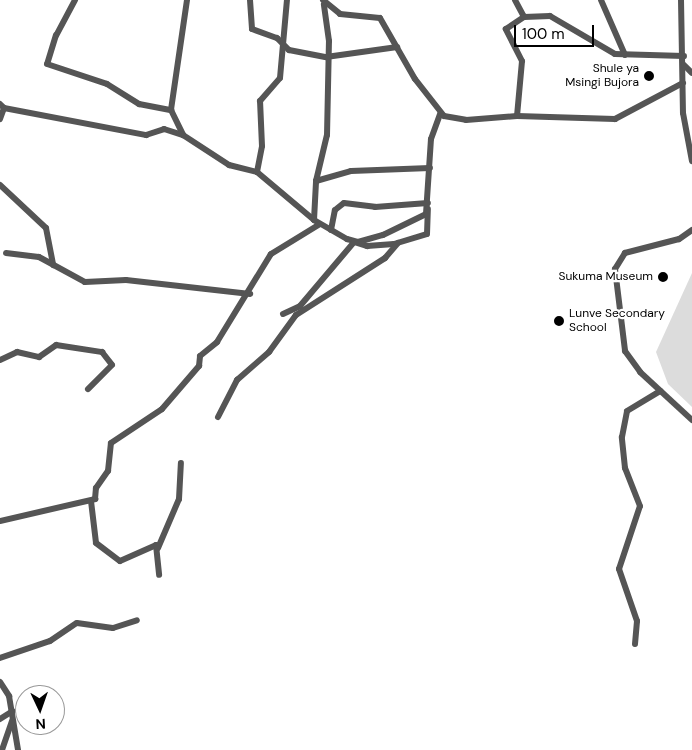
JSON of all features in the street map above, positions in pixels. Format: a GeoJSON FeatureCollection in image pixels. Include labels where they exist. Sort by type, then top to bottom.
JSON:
{"type":"FeatureCollection","features":[{"type":"Feature","properties":{"kind":"street"},"geometry":{"type":"LineString","coordinates":[[75,0],[56,34],[47,64],[59,72],[107,84],[139,104],[171,110]]}},
{"type":"Feature","properties":{"kind":"street"},"geometry":{"type":"LineString","coordinates":[[183,135],[171,110],[187,0]]}},
{"type":"Feature","properties":{"kind":"street"},"geometry":{"type":"LineString","coordinates":[[250,0],[252,29],[277,38],[283,46],[326,57],[397,47]]}},
{"type":"Feature","properties":{"kind":"street"},"geometry":{"type":"LineString","coordinates":[[257,172],[262,146],[260,101],[278,82],[287,0]]}},
{"type":"Feature","properties":{"kind":"street"},"geometry":{"type":"LineString","coordinates":[[515,0],[524,17]]}},
{"type":"Feature","properties":{"kind":"street"},"geometry":{"type":"LineString","coordinates":[[601,0],[626,56]]}},
{"type":"Feature","properties":{"kind":"street"},"geometry":{"type":"LineString","coordinates":[[681,0],[684,56],[683,82],[692,161]]}},
{"type":"Feature","properties":{"kind":"street"},"geometry":{"type":"LineString","coordinates":[[324,2],[340,14],[380,18],[440,114],[466,120],[517,116],[615,119],[683,82]]}},
{"type":"Feature","properties":{"kind":"street"},"geometry":{"type":"LineString","coordinates":[[317,222],[316,181],[327,135],[324,2]]}},
{"type":"Feature","properties":{"kind":"street"},"geometry":{"type":"LineString","coordinates":[[517,116],[522,61],[506,28],[524,17],[550,16],[609,52],[626,56],[684,56]]}},
{"type":"Feature","properties":{"kind":"street"},"geometry":{"type":"LineString","coordinates":[[684,65],[692,73]]}},
{"type":"Feature","properties":{"kind":"street"},"geometry":{"type":"LineString","coordinates":[[0,119],[2,106],[146,135],[164,129],[183,135],[229,165],[257,172],[317,222],[354,242],[367,246],[398,243],[429,232],[428,206],[432,132],[440,114]]}},
{"type":"Feature","properties":{"kind":"street"},"geometry":{"type":"LineString","coordinates":[[316,181],[351,170],[430,168]]}},
{"type":"Feature","properties":{"kind":"street"},"geometry":{"type":"LineString","coordinates":[[0,185],[46,228],[53,265]]}},
{"type":"Feature","properties":{"kind":"street"},"geometry":{"type":"LineString","coordinates":[[330,230],[336,210],[344,203],[428,206]]}},
{"type":"Feature","properties":{"kind":"street"},"geometry":{"type":"LineString","coordinates":[[283,314],[300,306],[354,242],[388,233],[424,216],[428,206]]}},
{"type":"Feature","properties":{"kind":"street"},"geometry":{"type":"LineString","coordinates":[[158,548],[149,545],[116,560],[95,541],[91,501],[108,471],[111,443],[162,409],[199,366],[200,356],[217,342],[250,294],[275,250],[317,222]]}},
{"type":"Feature","properties":{"kind":"street"},"geometry":{"type":"LineString","coordinates":[[691,232],[625,253],[616,266],[623,346],[660,391],[692,420]]}},
{"type":"Feature","properties":{"kind":"street"},"geometry":{"type":"LineString","coordinates":[[218,417],[238,380],[269,352],[296,315],[385,258],[398,243]]}},
{"type":"Feature","properties":{"kind":"street"},"geometry":{"type":"LineString","coordinates":[[6,253],[39,257],[85,282],[126,280],[250,294]]}},
{"type":"Feature","properties":{"kind":"street"},"geometry":{"type":"LineString","coordinates":[[0,360],[17,352],[39,357],[56,346],[102,352],[112,366],[88,389]]}},
{"type":"Feature","properties":{"kind":"street"},"geometry":{"type":"LineString","coordinates":[[634,644],[638,621],[619,569],[640,507],[625,468],[622,438],[627,411],[660,391]]}},
{"type":"Feature","properties":{"kind":"street"},"geometry":{"type":"LineString","coordinates":[[159,575],[158,548],[179,499],[176,493],[181,463]]}},
{"type":"Feature","properties":{"kind":"street"},"geometry":{"type":"LineString","coordinates":[[0,521],[91,501]]}},
{"type":"Feature","properties":{"kind":"street"},"geometry":{"type":"LineString","coordinates":[[0,658],[50,641],[77,624],[113,628],[137,620]]}},
{"type":"Feature","properties":{"kind":"street"},"geometry":{"type":"LineString","coordinates":[[0,682],[13,714],[18,750]]}},
{"type":"Feature","properties":{"kind":"street"},"geometry":{"type":"LineString","coordinates":[[0,719],[13,714]]}},
{"type":"Feature","properties":{"kind":"street"},"geometry":{"type":"LineString","coordinates":[[2,750],[13,714]]}},
{"type":"Feature","properties":{"kind":"shaded area"},"geometry":{"type":"Polygon","coordinates":[[[692,273],[692,407],[668,384],[656,352],[692,273]]]}},
{"type":"Feature","properties":{"kind":"place","name":"Shule ya Msingi Bujora"},"geometry":{"type":"Point","coordinates":[649,76]}},
{"type":"Feature","properties":{"kind":"place","name":"Sukuma Museum"},"geometry":{"type":"Point","coordinates":[663,277]}},
{"type":"Feature","properties":{"kind":"place","name":"Lunve Secondary School"},"geometry":{"type":"Point","coordinates":[559,321]}}]}
